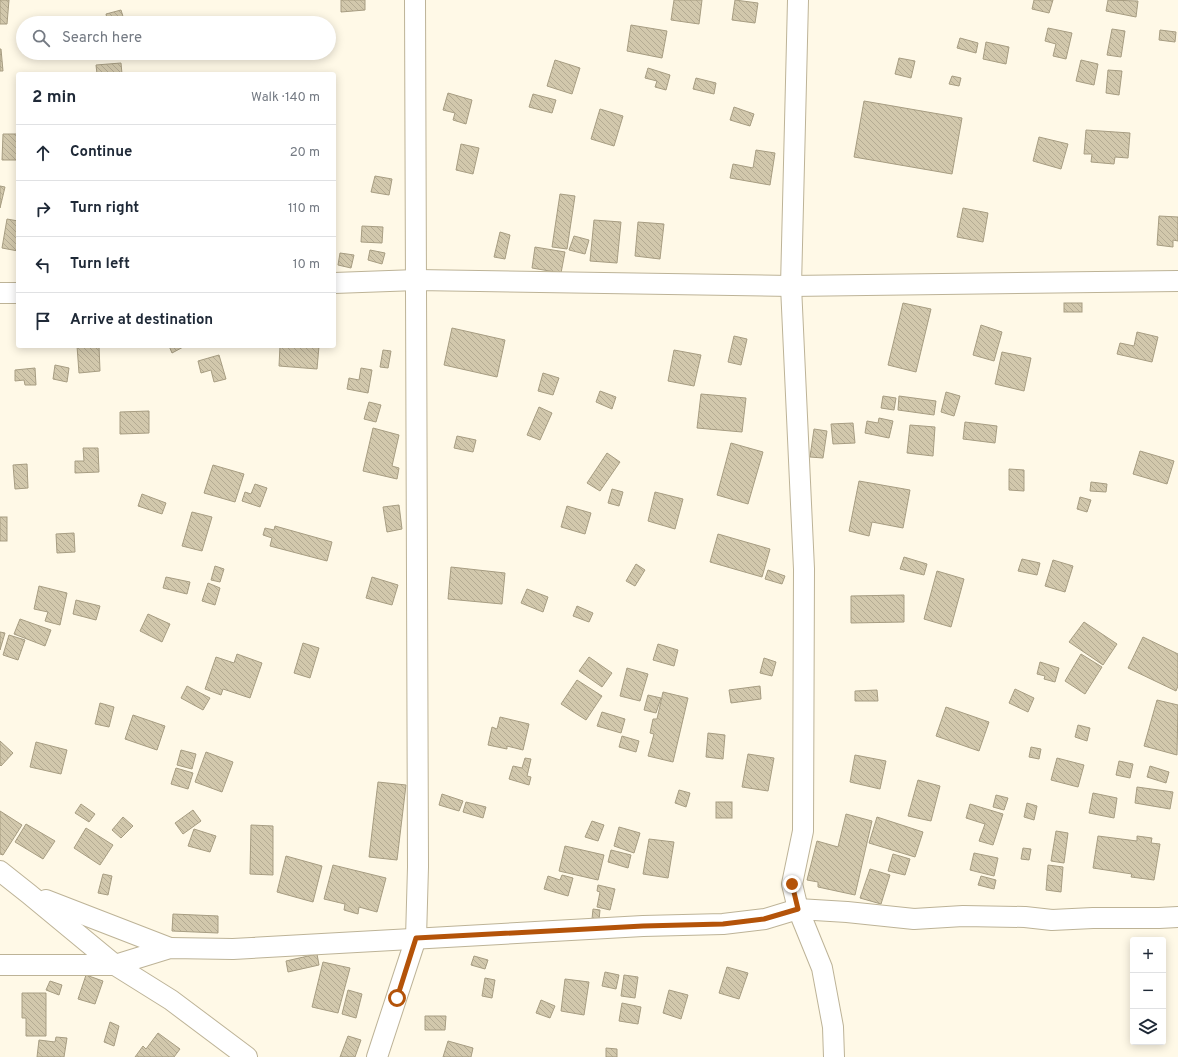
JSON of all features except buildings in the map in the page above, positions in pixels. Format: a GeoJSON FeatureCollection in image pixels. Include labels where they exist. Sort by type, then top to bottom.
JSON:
{"type":"FeatureCollection","features":[{"type":"Feature","properties":{"kind":"street"},"geometry":{"type":"LineString","coordinates":[[377,1057],[416,938],[418,867],[415,0]]}},
{"type":"Feature","properties":{"kind":"street"},"geometry":{"type":"LineString","coordinates":[[798,0],[791,286],[804,570],[802,830],[792,884],[798,909],[822,968],[833,1027],[834,1057]]}},
{"type":"Feature","properties":{"kind":"street"},"geometry":{"type":"LineString","coordinates":[[336,283],[417,280],[791,286],[1178,281]]}},
{"type":"Feature","properties":{"kind":"street"},"geometry":{"type":"LineString","coordinates":[[0,293],[16,293]]}},
{"type":"Feature","properties":{"kind":"street"},"geometry":{"type":"LineString","coordinates":[[0,872],[30,894],[116,965],[171,1000],[247,1057]]}},
{"type":"Feature","properties":{"kind":"street"},"geometry":{"type":"LineString","coordinates":[[30,894],[170,948]]}},
{"type":"Feature","properties":{"kind":"street"},"geometry":{"type":"LineString","coordinates":[[0,965],[116,965],[170,948],[232,949],[643,926],[723,924],[764,919],[798,909],[847,912],[914,919],[963,916],[1025,917],[1052,920],[1178,917]]}},
{"type":"Feature","properties":{"kind":"route"},"geometry":{"type":"LineString","coordinates":[[397,998],[416,938],[643,926],[723,924],[764,919],[798,909],[792,884]]}}]}
